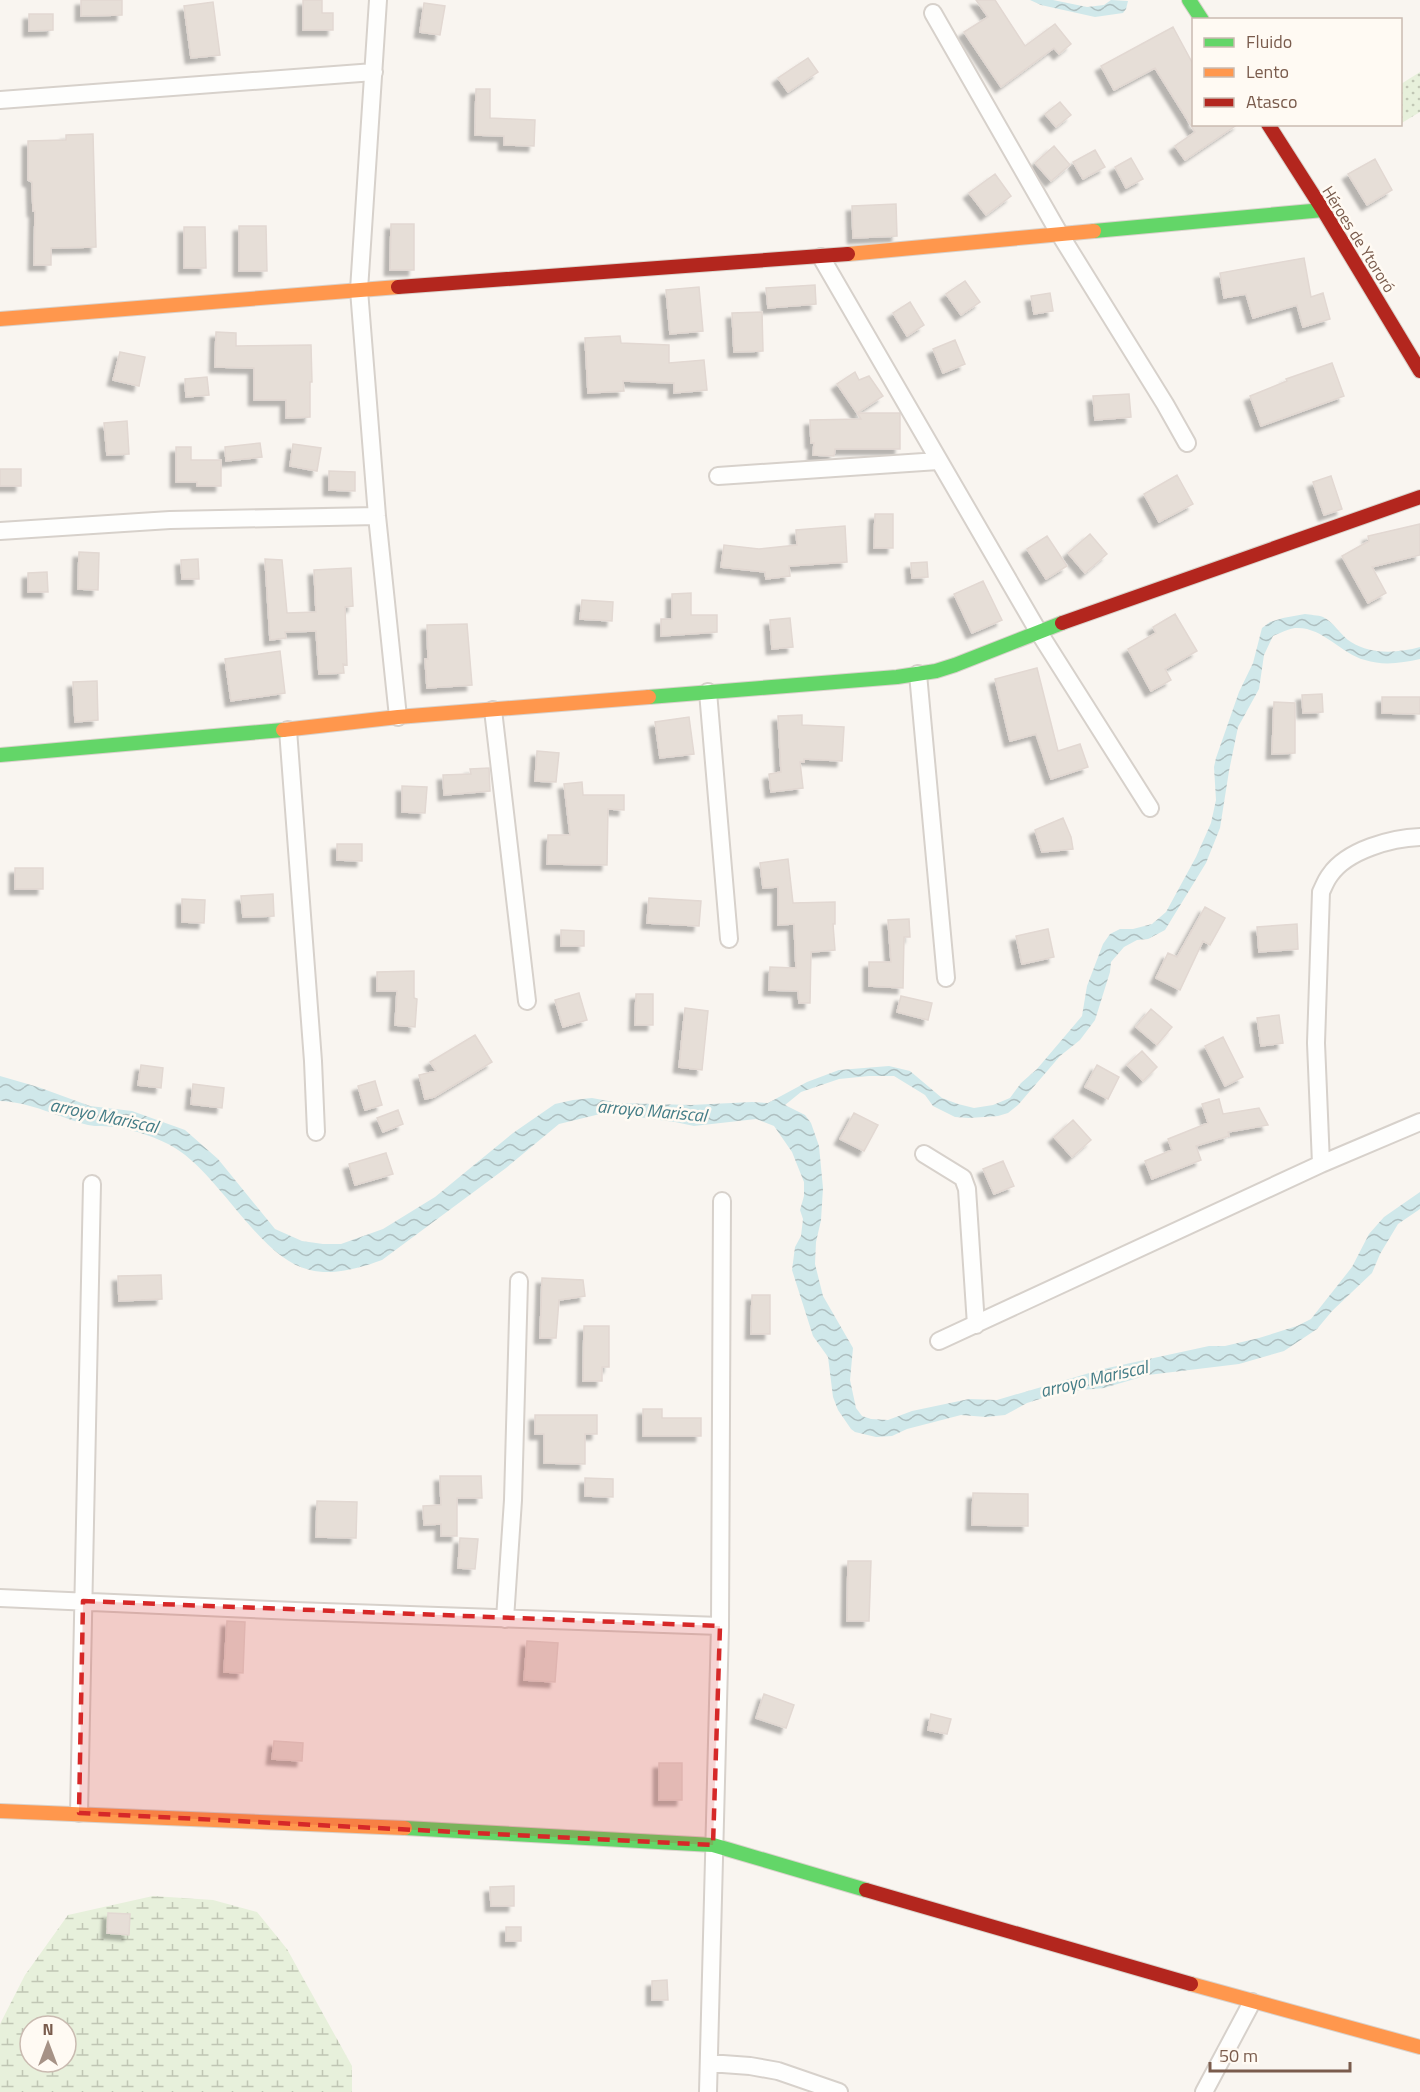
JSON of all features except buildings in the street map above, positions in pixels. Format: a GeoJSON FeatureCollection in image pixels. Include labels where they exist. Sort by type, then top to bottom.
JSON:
{"type":"FeatureCollection","features":[{"type":"Feature","properties":{"kind":"street"},"geometry":{"type":"LineString","coordinates":[[378,0],[359,290],[377,516],[398,717]]}},
{"type":"Feature","properties":{"kind":"street"},"geometry":{"type":"LineString","coordinates":[[1189,0],[1201,18]]}},
{"type":"Feature","properties":{"kind":"street"},"geometry":{"type":"LineString","coordinates":[[933,13],[1059,233],[1166,404],[1187,443]]}},
{"type":"Feature","properties":{"kind":"street"},"geometry":{"type":"LineString","coordinates":[[0,100],[374,72]]}},
{"type":"Feature","properties":{"kind":"street","name":"Héroes de Ytororó"},"geometry":{"type":"LineString","coordinates":[[1269,126],[1420,371]]}},
{"type":"Feature","properties":{"kind":"street"},"geometry":{"type":"LineString","coordinates":[[0,319],[359,290],[821,257],[1323,210]]}},
{"type":"Feature","properties":{"kind":"street"},"geometry":{"type":"LineString","coordinates":[[821,257],[1038,631],[1150,808]]}},
{"type":"Feature","properties":{"kind":"street"},"geometry":{"type":"LineString","coordinates":[[718,476],[938,461]]}},
{"type":"Feature","properties":{"kind":"street"},"geometry":{"type":"LineString","coordinates":[[0,755],[288,730],[398,717],[897,677],[936,671],[1038,631],[1420,497]]}},
{"type":"Feature","properties":{"kind":"street"},"geometry":{"type":"LineString","coordinates":[[0,531],[170,520],[377,516]]}},
{"type":"Feature","properties":{"kind":"street"},"geometry":{"type":"LineString","coordinates":[[918,674],[946,978]]}},
{"type":"Feature","properties":{"kind":"street"},"geometry":{"type":"LineString","coordinates":[[708,692],[729,939]]}},
{"type":"Feature","properties":{"kind":"street"},"geometry":{"type":"LineString","coordinates":[[493,710],[527,1001]]}},
{"type":"Feature","properties":{"kind":"street"},"geometry":{"type":"LineString","coordinates":[[288,730],[314,1061],[316,1132]]}},
{"type":"Feature","properties":{"kind":"street"},"geometry":{"type":"LineString","coordinates":[[1321,1164],[1316,1043],[1321,892],[1330,873],[1371,846],[1400,838],[1420,837]]}},
{"type":"Feature","properties":{"kind":"street"},"geometry":{"type":"LineString","coordinates":[[939,1341],[1321,1164],[1420,1122]]}},
{"type":"Feature","properties":{"kind":"street"},"geometry":{"type":"LineString","coordinates":[[924,1154],[963,1178],[967,1190],[976,1325]]}},
{"type":"Feature","properties":{"kind":"street"},"geometry":{"type":"LineString","coordinates":[[79,1813],[92,1184]]}},
{"type":"Feature","properties":{"kind":"street"},"geometry":{"type":"LineString","coordinates":[[708,2092],[720,1626],[722,1201]]}},
{"type":"Feature","properties":{"kind":"street"},"geometry":{"type":"LineString","coordinates":[[505,1619],[513,1500],[519,1281]]}},
{"type":"Feature","properties":{"kind":"street"},"geometry":{"type":"LineString","coordinates":[[0,1598],[720,1626]]}},
{"type":"Feature","properties":{"kind":"street"},"geometry":{"type":"LineString","coordinates":[[0,1811],[409,1828],[713,1845],[1252,2002],[1420,2047]]}},
{"type":"Feature","properties":{"kind":"street"},"geometry":{"type":"LineString","coordinates":[[1204,2092],[1252,2002]]}},
{"type":"Feature","properties":{"kind":"street"},"geometry":{"type":"LineString","coordinates":[[709,2063],[778,2071],[839,2092]]}},
{"type":"Feature","properties":{"kind":"highlighted area"},"geometry":{"type":"Polygon","coordinates":[[[83,1601],[720,1626],[713,1845],[79,1813],[83,1601]]]}},
{"type":"Feature","properties":{"kind":"green space"},"geometry":{"type":"Polygon","coordinates":[[[1420,72],[1420,112],[1402,123],[1402,83],[1420,72]]]}},
{"type":"Feature","properties":{"kind":"green space"},"geometry":{"type":"Polygon","coordinates":[[[153,1896],[213,1900],[257,1912],[287,1949],[352,2066],[352,2092],[0,2092],[0,2024],[25,1975],[68,1915],[153,1896]]]}},
{"type":"Feature","properties":{"kind":"water"},"geometry":{"type":"Polygon","coordinates":[[[1030,0],[1053,0],[1087,7],[1104,5],[1111,0],[1128,1],[1123,13],[1095,17],[1041,5],[1030,0]]]}},
{"type":"Feature","properties":{"kind":"water","name":"arroyo Mariscal"},"geometry":{"type":"Polygon","coordinates":[[[1305,614],[1323,617],[1347,639],[1368,649],[1403,651],[1420,647],[1420,659],[1392,663],[1372,662],[1356,657],[1322,635],[1305,629],[1295,628],[1273,636],[1264,655],[1259,689],[1238,727],[1220,828],[1206,863],[1165,930],[1148,939],[1137,940],[1124,947],[1111,962],[1095,1020],[1080,1040],[1060,1056],[1018,1105],[1008,1113],[998,1116],[955,1117],[933,1106],[925,1095],[894,1076],[869,1076],[839,1079],[801,1092],[785,1105],[805,1115],[811,1123],[819,1146],[823,1188],[815,1264],[823,1296],[853,1348],[850,1380],[856,1408],[862,1416],[888,1420],[912,1411],[969,1399],[997,1400],[1103,1369],[1209,1346],[1225,1346],[1297,1326],[1311,1319],[1352,1267],[1369,1234],[1384,1217],[1420,1192],[1420,1209],[1398,1224],[1380,1254],[1372,1273],[1332,1311],[1317,1329],[1284,1351],[1239,1364],[1148,1375],[1104,1388],[1062,1392],[1027,1403],[1005,1415],[986,1417],[961,1415],[907,1429],[892,1436],[876,1437],[851,1429],[838,1410],[833,1397],[828,1357],[813,1336],[792,1270],[795,1247],[801,1236],[803,1219],[800,1210],[804,1196],[804,1182],[792,1152],[774,1126],[756,1119],[694,1126],[600,1114],[559,1124],[506,1168],[382,1260],[337,1272],[319,1272],[292,1263],[274,1250],[257,1234],[208,1177],[192,1161],[169,1144],[131,1130],[88,1125],[34,1107],[0,1101],[0,1076],[90,1106],[132,1111],[185,1130],[218,1159],[275,1229],[302,1241],[323,1244],[341,1244],[383,1229],[435,1197],[513,1133],[555,1104],[573,1100],[592,1098],[619,1103],[691,1105],[768,1103],[807,1082],[839,1070],[889,1066],[910,1071],[942,1098],[958,1104],[974,1108],[993,1105],[1010,1098],[1082,1016],[1087,986],[1103,944],[1110,934],[1120,929],[1133,929],[1152,924],[1166,912],[1196,857],[1211,823],[1216,800],[1214,767],[1216,758],[1239,692],[1253,663],[1262,628],[1270,622],[1305,614]]]}},
{"type":"Feature","properties":{"kind":"traffic: fast"},"geometry":{"type":"LineString","coordinates":[[1189,0],[1201,18]]}},
{"type":"Feature","properties":{"kind":"traffic: fast"},"geometry":{"type":"LineString","coordinates":[[1094,231],[1323,210]]}},
{"type":"Feature","properties":{"kind":"traffic: fast"},"geometry":{"type":"LineString","coordinates":[[649,697],[897,677],[936,671],[1062,623]]}},
{"type":"Feature","properties":{"kind":"traffic: fast"},"geometry":{"type":"LineString","coordinates":[[0,755],[283,730]]}},
{"type":"Feature","properties":{"kind":"traffic: fast"},"geometry":{"type":"LineString","coordinates":[[405,1828],[713,1845],[866,1890]]}},
{"type":"Feature","properties":{"kind":"traffic: slow"},"geometry":{"type":"LineString","coordinates":[[848,254],[1094,231]]}},
{"type":"Feature","properties":{"kind":"traffic: slow"},"geometry":{"type":"LineString","coordinates":[[0,319],[398,287]]}},
{"type":"Feature","properties":{"kind":"traffic: slow"},"geometry":{"type":"LineString","coordinates":[[283,730],[398,717],[649,697]]}},
{"type":"Feature","properties":{"kind":"traffic: slow"},"geometry":{"type":"LineString","coordinates":[[0,1811],[405,1828]]}},
{"type":"Feature","properties":{"kind":"traffic: slow"},"geometry":{"type":"LineString","coordinates":[[1191,1984],[1420,2047]]}},
{"type":"Feature","properties":{"kind":"traffic: jam"},"geometry":{"type":"LineString","coordinates":[[1269,126],[1420,371]]}},
{"type":"Feature","properties":{"kind":"traffic: jam"},"geometry":{"type":"LineString","coordinates":[[398,287],[848,254]]}},
{"type":"Feature","properties":{"kind":"traffic: jam"},"geometry":{"type":"LineString","coordinates":[[1062,623],[1420,497]]}},
{"type":"Feature","properties":{"kind":"traffic: jam"},"geometry":{"type":"LineString","coordinates":[[866,1890],[1191,1984]]}}]}
